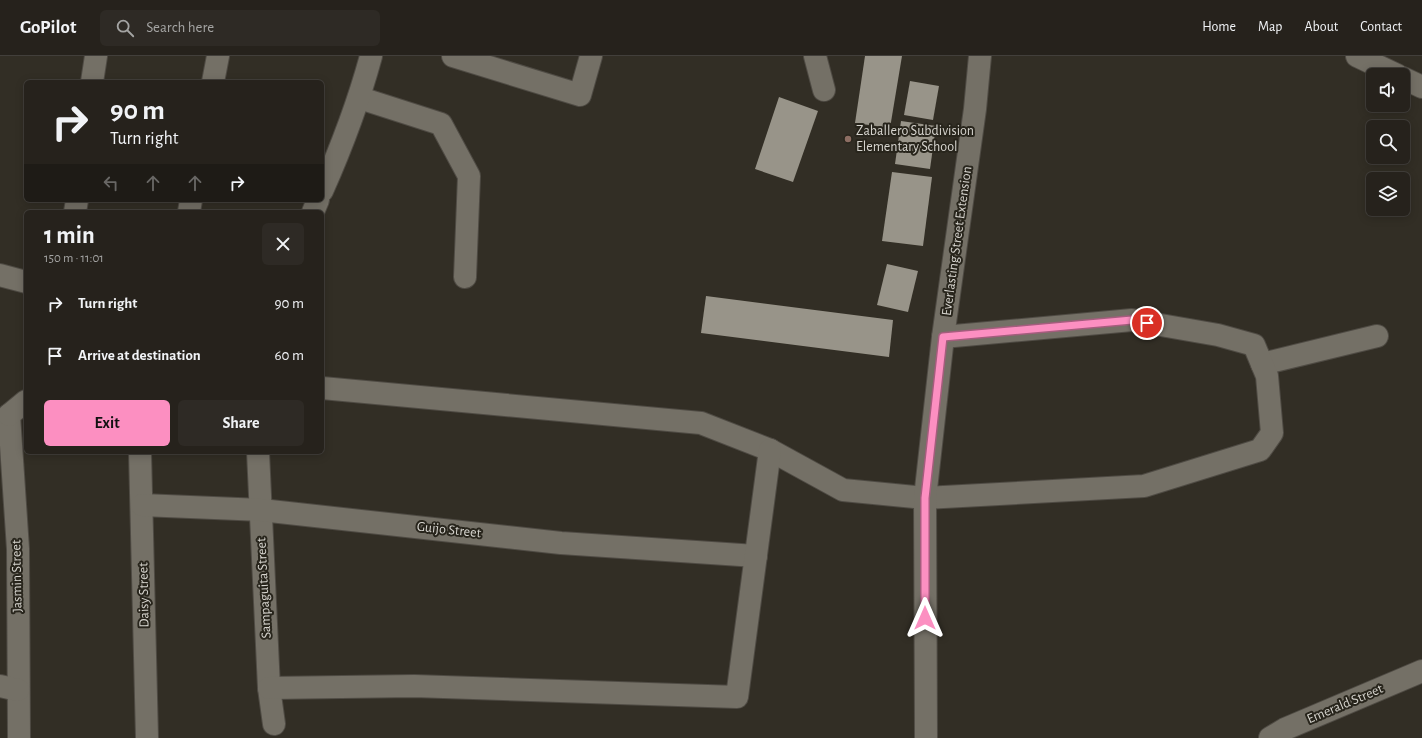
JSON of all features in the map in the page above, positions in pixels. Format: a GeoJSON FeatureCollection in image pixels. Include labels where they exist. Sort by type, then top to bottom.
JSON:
{"type":"FeatureCollection","features":[{"type":"Feature","properties":{"kind":"street"},"geometry":{"type":"LineString","coordinates":[[92,80],[96,56]]}},
{"type":"Feature","properties":{"kind":"street"},"geometry":{"type":"LineString","coordinates":[[213,80],[218,56]]}},
{"type":"Feature","properties":{"kind":"street"},"geometry":{"type":"LineString","coordinates":[[324,187],[360,98],[371,56]]}},
{"type":"Feature","properties":{"kind":"street"},"geometry":{"type":"LineString","coordinates":[[453,56],[580,95],[591,56]]}},
{"type":"Feature","properties":{"kind":"street"},"geometry":{"type":"LineString","coordinates":[[815,56],[824,90]]}},
{"type":"Feature","properties":{"kind":"street","name":"Everlasting Street Extension"},"geometry":{"type":"LineString","coordinates":[[926,738],[925,498],[943,337],[975,109],[980,56]]}},
{"type":"Feature","properties":{"kind":"street"},"geometry":{"type":"LineString","coordinates":[[1357,56],[1382,68]]}},
{"type":"Feature","properties":{"kind":"street"},"geometry":{"type":"LineString","coordinates":[[1410,81],[1422,87]]}},
{"type":"Feature","properties":{"kind":"street"},"geometry":{"type":"LineString","coordinates":[[360,98],[441,124],[469,176],[465,277]]}},
{"type":"Feature","properties":{"kind":"street"},"geometry":{"type":"LineString","coordinates":[[0,275],[24,281]]}},
{"type":"Feature","properties":{"kind":"street"},"geometry":{"type":"LineString","coordinates":[[324,388],[701,423],[770,450],[843,490],[925,498],[1144,486],[1260,450],[1272,432],[1267,376],[1254,345],[1218,334],[1132,320],[943,337]]}},
{"type":"Feature","properties":{"kind":"street"},"geometry":{"type":"LineString","coordinates":[[1262,364],[1377,336]]}},
{"type":"Feature","properties":{"kind":"street"},"geometry":{"type":"LineString","coordinates":[[4,414],[24,402]]}},
{"type":"Feature","properties":{"kind":"street","name":"Jasmin Street"},"geometry":{"type":"LineString","coordinates":[[4,414],[9,548],[9,688],[19,738]]}},
{"type":"Feature","properties":{"kind":"street"},"geometry":{"type":"LineString","coordinates":[[269,688],[414,686],[737,697],[770,450]]}},
{"type":"Feature","properties":{"kind":"street","name":"Daisy Street"},"geometry":{"type":"LineString","coordinates":[[140,454],[147,738]]}},
{"type":"Feature","properties":{"kind":"street","name":"Sampaguita Street"},"geometry":{"type":"LineString","coordinates":[[258,454],[269,688],[274,724]]}},
{"type":"Feature","properties":{"kind":"street","name":"Guijo Street"},"geometry":{"type":"LineString","coordinates":[[142,505],[261,510],[561,543],[756,556]]}},
{"type":"Feature","properties":{"kind":"street","name":"Emerald Street"},"geometry":{"type":"LineString","coordinates":[[1280,735],[1422,672]]}},
{"type":"Feature","properties":{"kind":"building"},"geometry":{"type":"Polygon","coordinates":[[[865,56],[902,56],[890,128],[855,123],[865,56]]]}},
{"type":"Feature","properties":{"kind":"building"},"geometry":{"type":"Polygon","coordinates":[[[910,81],[939,86],[933,120],[904,115],[910,81]]]}},
{"type":"Feature","properties":{"kind":"building"},"geometry":{"type":"Polygon","coordinates":[[[779,97],[818,111],[793,182],[755,169],[779,97]]]}},
{"type":"Feature","properties":{"kind":"building"},"geometry":{"type":"Polygon","coordinates":[[[901,121],[936,126],[930,169],[895,164],[901,121]]]}},
{"type":"Feature","properties":{"kind":"building"},"geometry":{"type":"Polygon","coordinates":[[[892,172],[932,177],[923,246],[882,241],[892,172]]]}},
{"type":"Feature","properties":{"kind":"building"},"geometry":{"type":"Polygon","coordinates":[[[887,264],[918,271],[908,312],[877,305],[887,264]]]}},
{"type":"Feature","properties":{"kind":"building"},"geometry":{"type":"Polygon","coordinates":[[[706,296],[893,320],[889,357],[701,333],[706,296]]]}},
{"type":"Feature","properties":{"kind":"place","name":"Zaballero Subdivision Elementary School"},"geometry":{"type":"Point","coordinates":[848,139]}},
{"type":"Feature","properties":{"kind":"route"},"geometry":{"type":"LineString","coordinates":[[925,618],[925,498],[943,337],[1132,320],[1147,323]]}}]}
